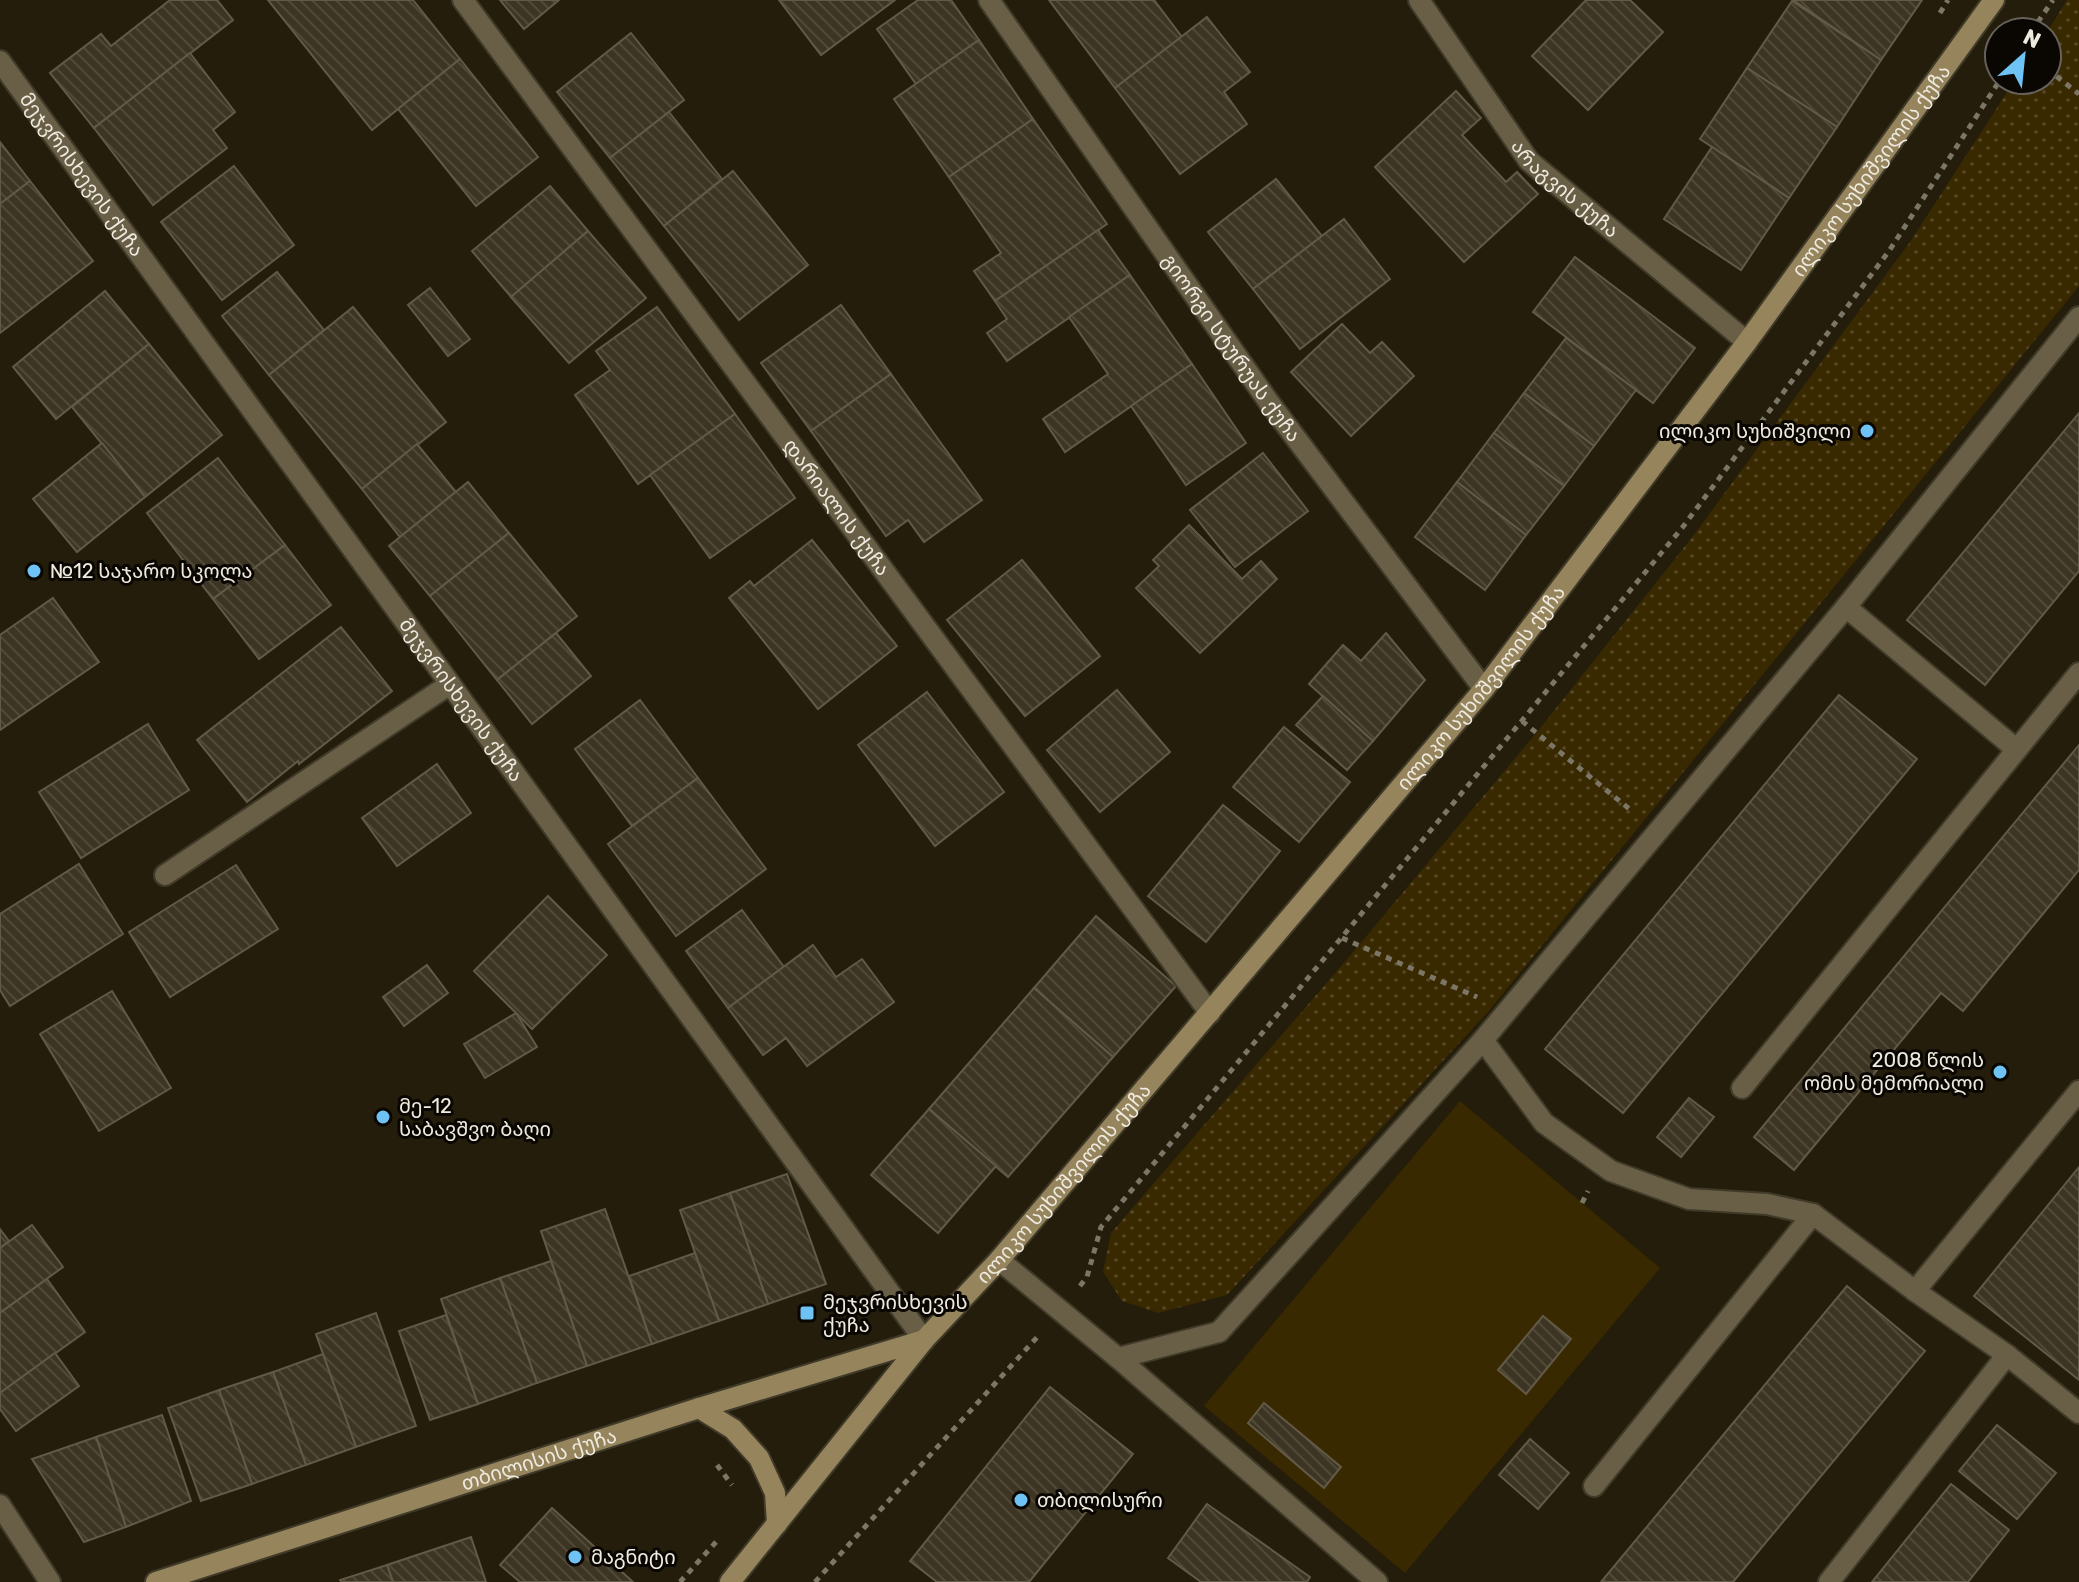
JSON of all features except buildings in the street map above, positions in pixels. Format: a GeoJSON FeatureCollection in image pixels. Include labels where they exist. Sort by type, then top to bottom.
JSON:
{"type":"FeatureCollection","features":[{"type":"Feature","properties":{"kind":"main road","name":"ილიკო სუხიშვილის ქუჩა"},"geometry":{"type":"LineString","coordinates":[[730,1582],[924,1340],[999,1260],[1484,689],[1747,342],[1994,0]]}},
{"type":"Feature","properties":{"kind":"main road","name":"თბილისის ქუჩა"},"geometry":{"type":"LineString","coordinates":[[157,1582],[699,1408],[924,1340]]}},
{"type":"Feature","properties":{"kind":"main road"},"geometry":{"type":"LineString","coordinates":[[699,1408],[733,1429],[759,1458],[775,1493],[777,1524]]}},
{"type":"Feature","properties":{"kind":"street","name":"დარიალის ქუჩა"},"geometry":{"type":"LineString","coordinates":[[463,0],[1210,1013]]}},
{"type":"Feature","properties":{"kind":"street","name":"გიორგი სტურუას ქუჩა"},"geometry":{"type":"LineString","coordinates":[[989,0],[1282,421],[1484,689]]}},
{"type":"Feature","properties":{"kind":"street","name":"არაგვის ქუჩა"},"geometry":{"type":"LineString","coordinates":[[1419,0],[1529,161],[1747,342]]}},
{"type":"Feature","properties":{"kind":"street","name":"მეჯვრისხევის ქუჩა"},"geometry":{"type":"LineString","coordinates":[[0,61],[924,1340]]}},
{"type":"Feature","properties":{"kind":"street"},"geometry":{"type":"LineString","coordinates":[[1118,1358],[1219,1332],[1483,1040],[1846,607],[2079,317]]}},
{"type":"Feature","properties":{"kind":"street"},"geometry":{"type":"LineString","coordinates":[[1846,607],[2016,749]]}},
{"type":"Feature","properties":{"kind":"street"},"geometry":{"type":"LineString","coordinates":[[1742,1088],[2079,673]]}},
{"type":"Feature","properties":{"kind":"street"},"geometry":{"type":"LineString","coordinates":[[165,875],[450,684]]}},
{"type":"Feature","properties":{"kind":"street"},"geometry":{"type":"LineString","coordinates":[[1483,1040],[1544,1123],[1611,1171],[1689,1199],[1767,1204],[1813,1214],[2007,1355],[2079,1413]]}},
{"type":"Feature","properties":{"kind":"street"},"geometry":{"type":"LineString","coordinates":[[1915,1291],[2079,1091]]}},
{"type":"Feature","properties":{"kind":"street"},"geometry":{"type":"LineString","coordinates":[[1594,1486],[1813,1214]]}},
{"type":"Feature","properties":{"kind":"street"},"geometry":{"type":"LineString","coordinates":[[999,1260],[1118,1358],[1377,1582]]}},
{"type":"Feature","properties":{"kind":"street"},"geometry":{"type":"LineString","coordinates":[[1829,1582],[2007,1355]]}},
{"type":"Feature","properties":{"kind":"street"},"geometry":{"type":"LineString","coordinates":[[0,1505],[50,1582]]}},
{"type":"Feature","properties":{"kind":"path"},"geometry":{"type":"LineString","coordinates":[[2063,82],[2079,94]]}},
{"type":"Feature","properties":{"kind":"path"},"geometry":{"type":"LineString","coordinates":[[815,1582],[1060,1311],[1087,1277],[1101,1227],[1682,528],[1889,251],[1990,96]]}},
{"type":"Feature","properties":{"kind":"path"},"geometry":{"type":"LineString","coordinates":[[1522,721],[1657,832]]}},
{"type":"Feature","properties":{"kind":"path"},"geometry":{"type":"LineString","coordinates":[[1342,938],[1508,1010]]}},
{"type":"Feature","properties":{"kind":"path"},"geometry":{"type":"LineString","coordinates":[[710,1457],[735,1489]]}},
{"type":"Feature","properties":{"kind":"path"},"geometry":{"type":"LineString","coordinates":[[680,1582],[722,1535]]}},
{"type":"Feature","properties":{"kind":"shaded area"},"geometry":{"type":"Polygon","coordinates":[[[2067,0],[2079,0],[2079,286],[1488,1012],[1227,1295],[1158,1313],[1122,1301],[1103,1272],[1111,1233],[1349,957],[1537,732],[1690,540],[1910,242],[2005,96],[2063,96],[2063,16],[2057,16],[2067,0]]]}},
{"type":"Feature","properties":{"kind":"shaded area"},"geometry":{"type":"Polygon","coordinates":[[[1460,1101],[1660,1268],[1405,1573],[1204,1406],[1460,1101]]]}},
{"type":"Feature","properties":{"kind":"place","name":"ილიკო სუხიშვილი"},"geometry":{"type":"Point","coordinates":[1867,431]}},
{"type":"Feature","properties":{"kind":"place","name":"№12 საჯარო სკოლა"},"geometry":{"type":"Point","coordinates":[34,571]}},
{"type":"Feature","properties":{"kind":"place","name":"2008 წლის ომის მემორიალი"},"geometry":{"type":"Point","coordinates":[2000,1072]}},
{"type":"Feature","properties":{"kind":"place","name":"მე-12 საბავშვო ბაღი"},"geometry":{"type":"Point","coordinates":[383,1117]}},
{"type":"Feature","properties":{"kind":"place","name":"მეჯვრისხევის ქუჩა"},"geometry":{"type":"Point","coordinates":[807,1313]}},
{"type":"Feature","properties":{"kind":"place","name":"თბილისური"},"geometry":{"type":"Point","coordinates":[1021,1500]}},
{"type":"Feature","properties":{"kind":"place","name":"მაგნიტი"},"geometry":{"type":"Point","coordinates":[575,1557]}}]}
